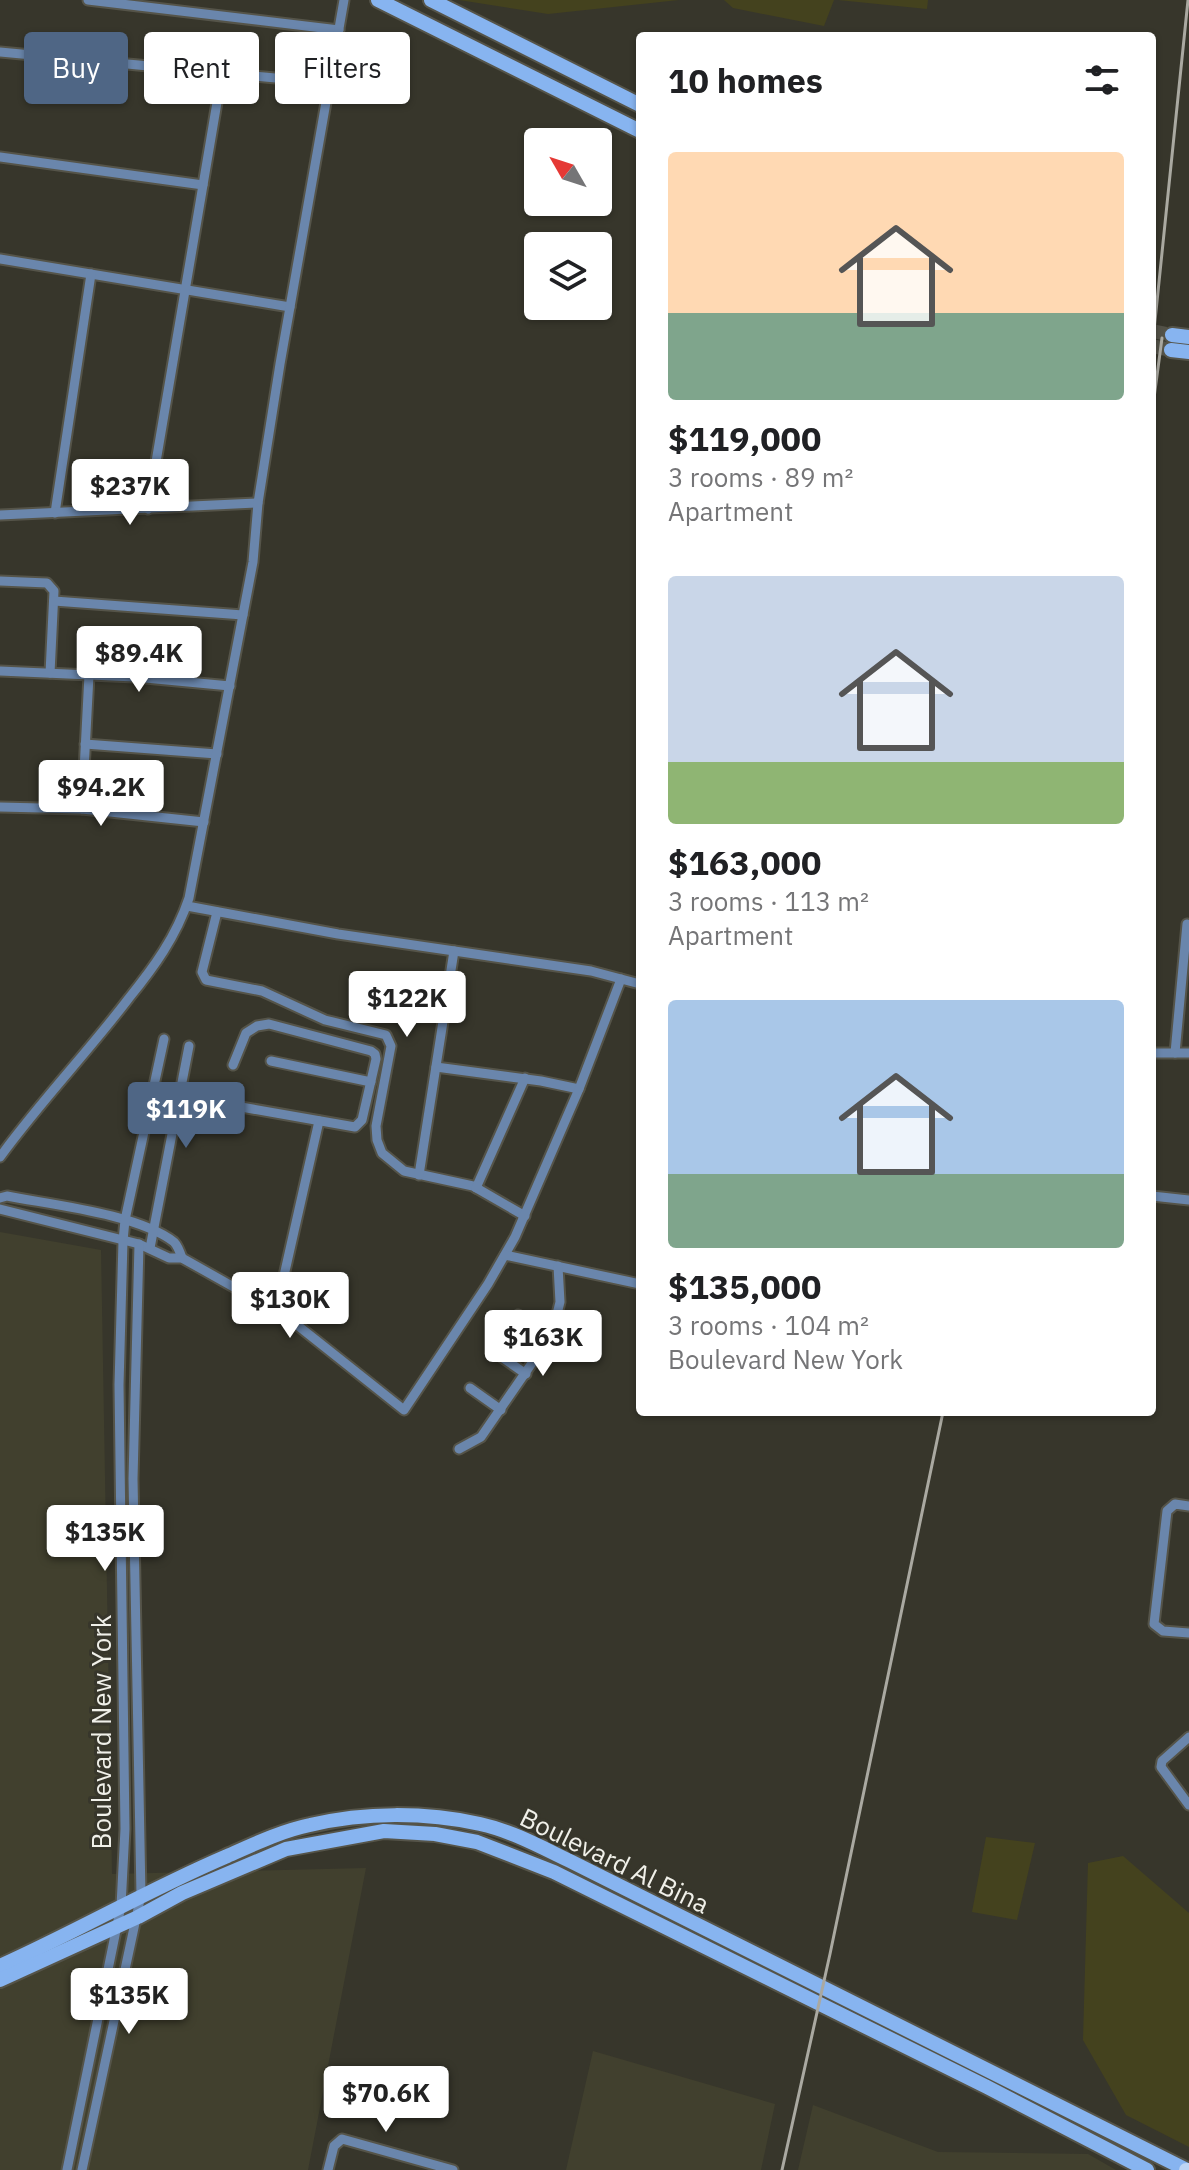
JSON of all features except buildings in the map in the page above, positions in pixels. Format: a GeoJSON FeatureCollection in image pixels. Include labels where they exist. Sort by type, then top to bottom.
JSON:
{"type":"FeatureCollection","features":[{"type":"Feature","properties":{"kind":"main road"},"geometry":{"type":"LineString","coordinates":[[378,0],[636,129]]}},
{"type":"Feature","properties":{"kind":"main road"},"geometry":{"type":"LineString","coordinates":[[431,0],[636,103]]}},
{"type":"Feature","properties":{"kind":"main road"},"geometry":{"type":"LineString","coordinates":[[1189,337],[1172,342],[1189,352]]}},
{"type":"Feature","properties":{"kind":"main road","name":"Boulevard Al Bina"},"geometry":{"type":"LineString","coordinates":[[0,1966],[79,1930],[141,1895],[255,1844],[309,1825],[391,1814],[481,1824],[535,1844],[1187,2170]]}},
{"type":"Feature","properties":{"kind":"main road","name":"Boulevard Al Bina"},"geometry":{"type":"LineString","coordinates":[[0,1980],[138,1917],[182,1893],[286,1849],[384,1831],[435,1834],[477,1842],[554,1872],[1147,2170]]}},
{"type":"Feature","properties":{"kind":"street"},"geometry":{"type":"LineString","coordinates":[[88,0],[339,30],[344,0]]}},
{"type":"Feature","properties":{"kind":"street"},"geometry":{"type":"LineString","coordinates":[[197,13],[198,0]]}},
{"type":"Feature","properties":{"kind":"street"},"geometry":{"type":"LineString","coordinates":[[0,52],[144,66]]}},
{"type":"Feature","properties":{"kind":"street"},"geometry":{"type":"LineString","coordinates":[[148,509],[217,104]]}},
{"type":"Feature","properties":{"kind":"street"},"geometry":{"type":"LineString","coordinates":[[0,1157],[152,969],[171,941],[187,906],[253,562],[258,503],[325,104]]}},
{"type":"Feature","properties":{"kind":"street"},"geometry":{"type":"LineString","coordinates":[[0,157],[203,185]]}},
{"type":"Feature","properties":{"kind":"street"},"geometry":{"type":"LineString","coordinates":[[0,259],[290,307]]}},
{"type":"Feature","properties":{"kind":"street"},"geometry":{"type":"LineString","coordinates":[[55,513],[91,274]]}},
{"type":"Feature","properties":{"kind":"street"},"geometry":{"type":"LineString","coordinates":[[0,515],[258,503]]}},
{"type":"Feature","properties":{"kind":"street"},"geometry":{"type":"LineString","coordinates":[[0,581],[47,583],[54,591],[50,673]]}},
{"type":"Feature","properties":{"kind":"street"},"geometry":{"type":"LineString","coordinates":[[54,601],[243,615]]}},
{"type":"Feature","properties":{"kind":"street"},"geometry":{"type":"LineString","coordinates":[[0,671],[230,686]]}},
{"type":"Feature","properties":{"kind":"street"},"geometry":{"type":"LineString","coordinates":[[82,809],[89,675]]}},
{"type":"Feature","properties":{"kind":"street"},"geometry":{"type":"LineString","coordinates":[[85,744],[217,754]]}},
{"type":"Feature","properties":{"kind":"street"},"geometry":{"type":"LineString","coordinates":[[0,807],[82,809],[204,822]]}},
{"type":"Feature","properties":{"kind":"street"},"geometry":{"type":"LineString","coordinates":[[187,906],[591,971],[636,983]]}},
{"type":"Feature","properties":{"kind":"street"},"geometry":{"type":"LineString","coordinates":[[217,912],[202,972],[206,980],[262,991],[325,1020],[389,1037],[391,1046],[377,1119],[377,1140],[382,1153],[404,1171],[476,1188],[525,1216]]}},
{"type":"Feature","properties":{"kind":"street"},"geometry":{"type":"LineString","coordinates":[[1175,1053],[1189,925]]}},
{"type":"Feature","properties":{"kind":"street"},"geometry":{"type":"LineString","coordinates":[[419,1175],[454,951]]}},
{"type":"Feature","properties":{"kind":"street"},"geometry":{"type":"LineString","coordinates":[[0,1209],[139,1244],[169,1258],[182,1258],[276,1311],[404,1410],[505,1255],[525,1216],[621,979]]}},
{"type":"Feature","properties":{"kind":"street"},"geometry":{"type":"LineString","coordinates":[[179,1096],[358,1126],[376,1059],[371,1051],[269,1024],[257,1026],[246,1033],[233,1065]]}},
{"type":"Feature","properties":{"kind":"street","name":"Boulevard New York"},"geometry":{"type":"LineString","coordinates":[[67,2170],[121,1906],[125,1829],[119,1385],[123,1241],[164,1039]]}},
{"type":"Feature","properties":{"kind":"street"},"geometry":{"type":"LineString","coordinates":[[150,1248],[189,1046]]}},
{"type":"Feature","properties":{"kind":"street"},"geometry":{"type":"LineString","coordinates":[[1156,1053],[1189,1053]]}},
{"type":"Feature","properties":{"kind":"street"},"geometry":{"type":"LineString","coordinates":[[271,1061],[371,1082]]}},
{"type":"Feature","properties":{"kind":"street"},"geometry":{"type":"LineString","coordinates":[[436,1067],[525,1078],[579,1089]]}},
{"type":"Feature","properties":{"kind":"street"},"geometry":{"type":"LineString","coordinates":[[476,1188],[525,1078]]}},
{"type":"Feature","properties":{"kind":"street"},"geometry":{"type":"LineString","coordinates":[[276,1311],[319,1121]]}},
{"type":"Feature","properties":{"kind":"street"},"geometry":{"type":"LineString","coordinates":[[0,1198],[7,1196],[125,1220],[153,1229],[177,1244],[182,1258]]}},
{"type":"Feature","properties":{"kind":"street"},"geometry":{"type":"LineString","coordinates":[[1156,1196],[1189,1200]]}},
{"type":"Feature","properties":{"kind":"street","name":"Boulevard New York"},"geometry":{"type":"LineString","coordinates":[[82,2170],[141,1895],[133,1479],[139,1244]]}},
{"type":"Feature","properties":{"kind":"street"},"geometry":{"type":"LineString","coordinates":[[505,1255],[636,1284]]}},
{"type":"Feature","properties":{"kind":"street"},"geometry":{"type":"LineString","coordinates":[[459,1449],[481,1437],[552,1334],[560,1302],[558,1266]]}},
{"type":"Feature","properties":{"kind":"street"},"geometry":{"type":"LineString","coordinates":[[518,1315],[552,1334]]}},
{"type":"Feature","properties":{"kind":"street"},"geometry":{"type":"LineString","coordinates":[[493,1351],[526,1374]]}},
{"type":"Feature","properties":{"kind":"street"},"geometry":{"type":"LineString","coordinates":[[119,1385],[134,1386]]}},
{"type":"Feature","properties":{"kind":"street"},"geometry":{"type":"LineString","coordinates":[[470,1388],[501,1410]]}},
{"type":"Feature","properties":{"kind":"street"},"geometry":{"type":"LineString","coordinates":[[120,1478],[133,1479]]}},
{"type":"Feature","properties":{"kind":"street"},"geometry":{"type":"LineString","coordinates":[[1189,1506],[1175,1504],[1167,1511],[1154,1624],[1163,1631],[1189,1633]]}},
{"type":"Feature","properties":{"kind":"street"},"geometry":{"type":"LineString","coordinates":[[123,1658],[137,1656]]}},
{"type":"Feature","properties":{"kind":"street"},"geometry":{"type":"LineString","coordinates":[[1189,1737],[1162,1761],[1161,1767],[1189,1805]]}},
{"type":"Feature","properties":{"kind":"street"},"geometry":{"type":"LineString","coordinates":[[328,2170],[334,2146],[342,2139],[440,2169],[453,2170]]}},
{"type":"Feature","properties":{"kind":"shaded area"},"geometry":{"type":"Polygon","coordinates":[[[459,0],[679,0],[548,14],[459,0]]]}},
{"type":"Feature","properties":{"kind":"shaded area"},"geometry":{"type":"Polygon","coordinates":[[[724,0],[834,0],[824,26],[733,8],[724,0]]]}},
{"type":"Feature","properties":{"kind":"shaded area"},"geometry":{"type":"Polygon","coordinates":[[[838,0],[928,0],[927,9],[838,0]]]}},
{"type":"Feature","properties":{"kind":"shaded area"},"geometry":{"type":"Polygon","coordinates":[[[0,1232],[101,1250],[112,1874],[366,1868],[308,2170],[0,2170],[0,1232]]]}},
{"type":"Feature","properties":{"kind":"shaded area"},"geometry":{"type":"Polygon","coordinates":[[[986,1837],[1035,1843],[1017,1920],[972,1912],[986,1837]]]}},
{"type":"Feature","properties":{"kind":"shaded area"},"geometry":{"type":"Polygon","coordinates":[[[1123,1856],[1189,1913],[1189,2147],[1126,2115],[1083,2040],[1088,1863],[1123,1856]]]}},
{"type":"Feature","properties":{"kind":"shaded area"},"geometry":{"type":"Polygon","coordinates":[[[593,2051],[775,2104],[761,2170],[566,2170],[593,2051]]]}},
{"type":"Feature","properties":{"kind":"shaded area"},"geometry":{"type":"Polygon","coordinates":[[[813,2105],[938,2152],[1088,2154],[1116,2170],[798,2170],[813,2105]]]}},
{"type":"Feature","properties":{"kind":"tunnel"},"geometry":{"type":"LineString","coordinates":[[1156,332],[1172,335]]}},
{"type":"Feature","properties":{"kind":"tunnel"},"geometry":{"type":"LineString","coordinates":[[1156,347],[1171,350]]}},
{"type":"Feature","properties":{"kind":"railway"},"geometry":{"type":"LineString","coordinates":[[1156,311],[1188,0]]}},
{"type":"Feature","properties":{"kind":"railway"},"geometry":{"type":"LineString","coordinates":[[1156,383],[1162,338]]}},
{"type":"Feature","properties":{"kind":"railway"},"geometry":{"type":"LineString","coordinates":[[782,2170],[942,1416]]}}]}
